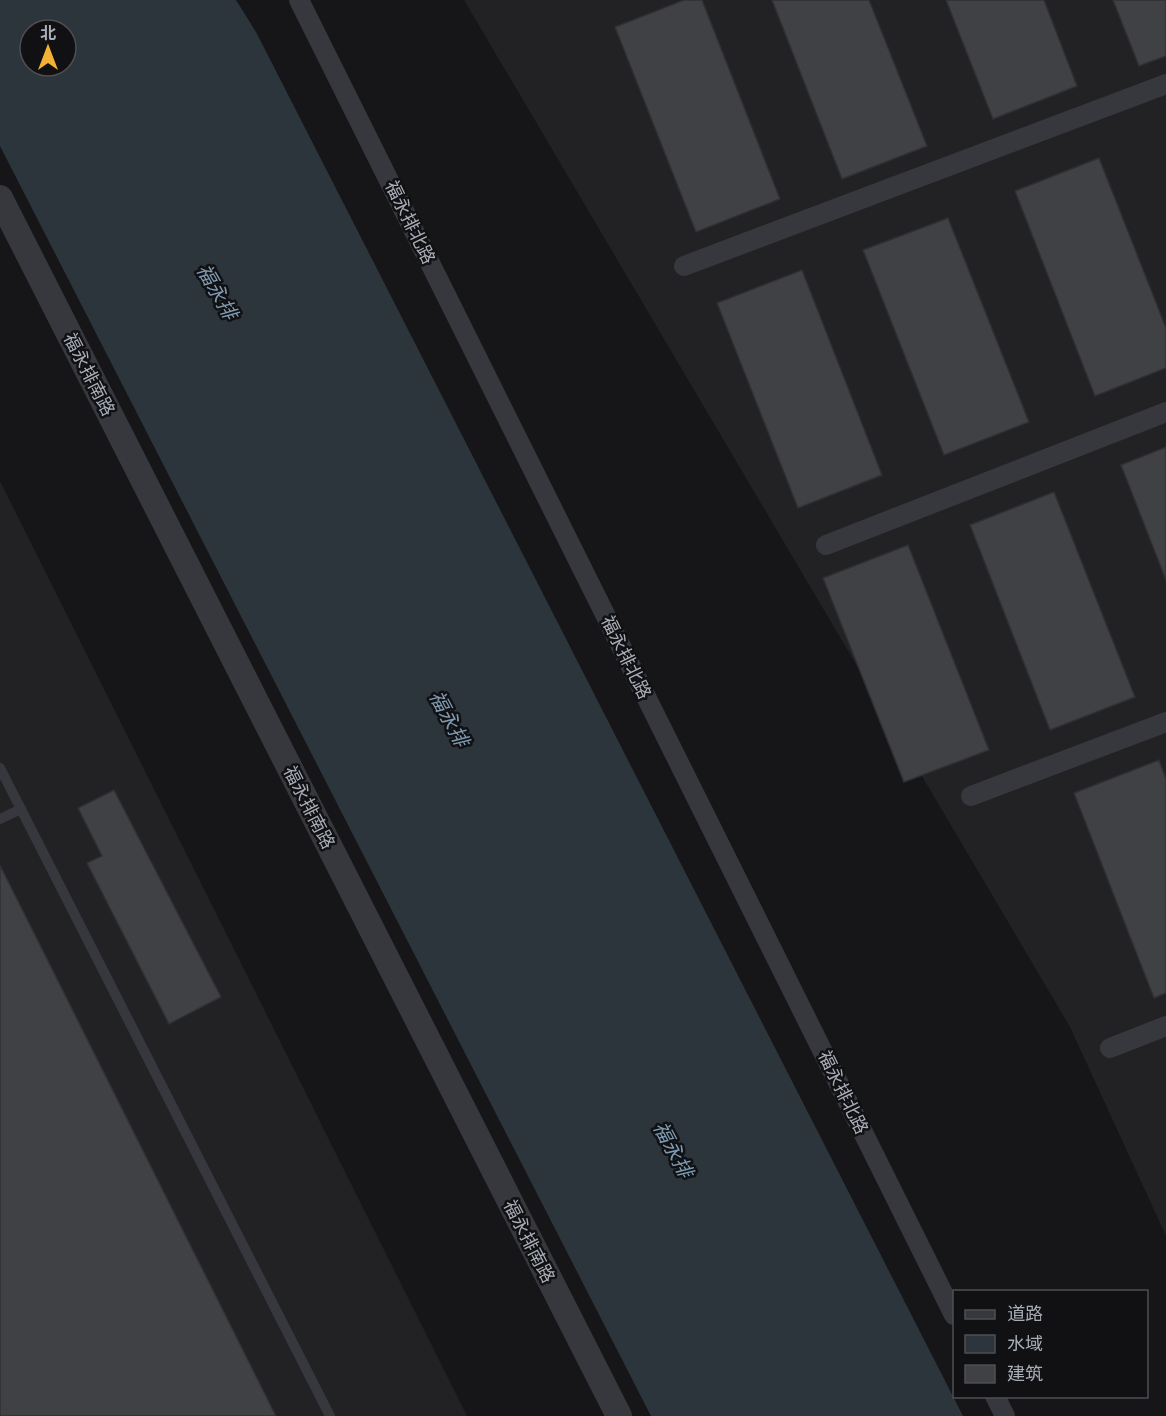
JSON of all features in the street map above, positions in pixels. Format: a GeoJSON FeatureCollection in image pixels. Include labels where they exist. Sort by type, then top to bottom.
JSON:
{"type":"FeatureCollection","features":[{"type":"Feature","properties":{"kind":"street","name":"福永排北路"},"geometry":{"type":"LineString","coordinates":[[299,0],[953,1313]]}},
{"type":"Feature","properties":{"kind":"street"},"geometry":{"type":"LineString","coordinates":[[684,266],[1166,84]]}},
{"type":"Feature","properties":{"kind":"street","name":"福永排南路"},"geometry":{"type":"LineString","coordinates":[[0,198],[619,1416]]}},
{"type":"Feature","properties":{"kind":"street"},"geometry":{"type":"LineString","coordinates":[[826,545],[1166,412]]}},
{"type":"Feature","properties":{"kind":"street"},"geometry":{"type":"LineString","coordinates":[[971,796],[1166,722]]}},
{"type":"Feature","properties":{"kind":"street"},"geometry":{"type":"LineString","coordinates":[[1110,1048],[1166,1026]]}},
{"type":"Feature","properties":{"kind":"street"},"geometry":{"type":"LineString","coordinates":[[996,1398],[1005,1416]]}},
{"type":"Feature","properties":{"kind":"lane"},"geometry":{"type":"LineString","coordinates":[[0,768],[330,1416]]}},
{"type":"Feature","properties":{"kind":"lane"},"geometry":{"type":"LineString","coordinates":[[0,819],[21,809]]}},
{"type":"Feature","properties":{"kind":"shaded area"},"geometry":{"type":"Polygon","coordinates":[[[464,0],[1166,0],[1166,1236],[1070,1027],[464,0]]]}},
{"type":"Feature","properties":{"kind":"shaded area"},"geometry":{"type":"Polygon","coordinates":[[[0,481],[467,1416],[0,1416],[0,481]]]}},
{"type":"Feature","properties":{"kind":"water","name":"福永排"},"geometry":{"type":"Polygon","coordinates":[[[0,0],[236,0],[256,32],[963,1416],[651,1416],[0,146],[0,0]]]}},
{"type":"Feature","properties":{"kind":"building"},"geometry":{"type":"Polygon","coordinates":[[[684,0],[702,0],[780,199],[696,232],[615,27],[684,0]]]}},
{"type":"Feature","properties":{"kind":"building"},"geometry":{"type":"Polygon","coordinates":[[[772,0],[869,0],[927,146],[842,179],[772,0]]]}},
{"type":"Feature","properties":{"kind":"building"},"geometry":{"type":"Polygon","coordinates":[[[946,0],[1044,0],[1077,86],[993,119],[946,0]]]}},
{"type":"Feature","properties":{"kind":"building"},"geometry":{"type":"Polygon","coordinates":[[[1113,0],[1166,0],[1166,56],[1139,66],[1113,0]]]}},
{"type":"Feature","properties":{"kind":"building"},"geometry":{"type":"Polygon","coordinates":[[[1099,158],[1166,328],[1166,368],[1095,396],[1015,191],[1099,158]]]}},
{"type":"Feature","properties":{"kind":"building"},"geometry":{"type":"Polygon","coordinates":[[[948,218],[1029,422],[944,455],[863,250],[948,218]]]}},
{"type":"Feature","properties":{"kind":"building"},"geometry":{"type":"Polygon","coordinates":[[[802,270],[882,475],[798,508],[717,303],[802,270]]]}},
{"type":"Feature","properties":{"kind":"building"},"geometry":{"type":"Polygon","coordinates":[[[1166,447],[1166,580],[1121,465],[1166,447]]]}},
{"type":"Feature","properties":{"kind":"building"},"geometry":{"type":"Polygon","coordinates":[[[1054,492],[1135,697],[1050,730],[970,525],[1054,492]]]}},
{"type":"Feature","properties":{"kind":"building"},"geometry":{"type":"Polygon","coordinates":[[[908,545],[989,750],[904,782],[823,578],[908,545]]]}},
{"type":"Feature","properties":{"kind":"building"},"geometry":{"type":"Polygon","coordinates":[[[1159,760],[1166,779],[1166,993],[1154,998],[1074,793],[1159,760]]]}},
{"type":"Feature","properties":{"kind":"building"},"geometry":{"type":"Polygon","coordinates":[[[114,790],[221,997],[169,1024],[87,863],[102,856],[78,808],[114,790]]]}},
{"type":"Feature","properties":{"kind":"building"},"geometry":{"type":"Polygon","coordinates":[[[0,865],[276,1416],[0,1416],[0,865]]]}}]}
